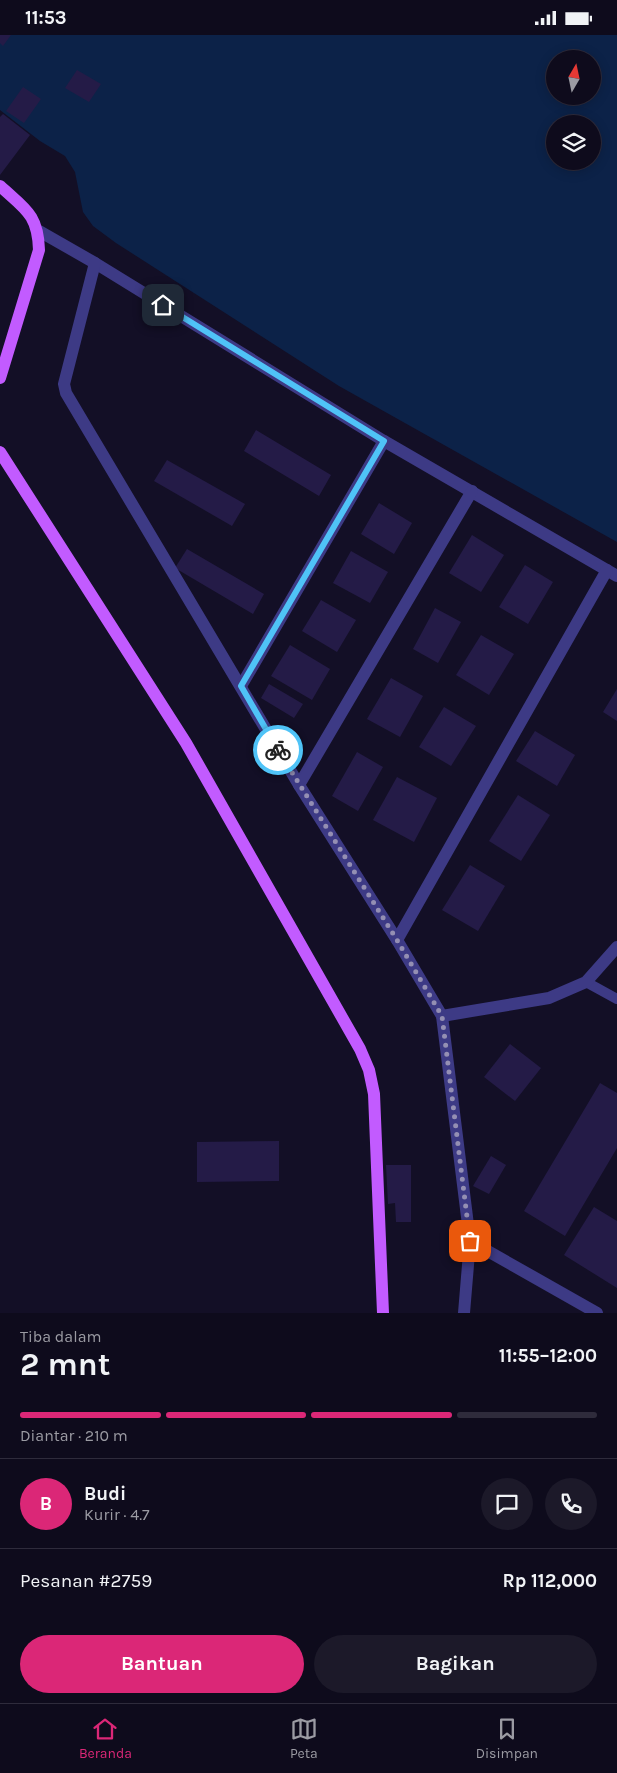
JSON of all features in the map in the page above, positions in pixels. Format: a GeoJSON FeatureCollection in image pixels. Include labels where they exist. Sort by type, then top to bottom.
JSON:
{"type":"FeatureCollection","features":[{"type":"Feature","properties":{"kind":"main road"},"geometry":{"type":"LineString","coordinates":[[0,186],[32,215],[39,231],[39,250],[0,379]]}},
{"type":"Feature","properties":{"kind":"main road"},"geometry":{"type":"LineString","coordinates":[[0,453],[186,743],[360,1049],[369,1069],[374,1094],[383,1313]]}},
{"type":"Feature","properties":{"kind":"street"},"geometry":{"type":"LineString","coordinates":[[39,231],[95,263],[384,441],[612,573],[397,940]]}},
{"type":"Feature","properties":{"kind":"street"},"geometry":{"type":"LineString","coordinates":[[95,263],[64,384],[66,393],[299,785],[397,940],[442,1016],[470,1241],[464,1313]]}},
{"type":"Feature","properties":{"kind":"street"},"geometry":{"type":"LineString","coordinates":[[241,686],[384,441]]}},
{"type":"Feature","properties":{"kind":"street"},"geometry":{"type":"LineString","coordinates":[[299,785],[472,491]]}},
{"type":"Feature","properties":{"kind":"street"},"geometry":{"type":"LineString","coordinates":[[442,1016],[549,998],[586,982],[617,947]]}},
{"type":"Feature","properties":{"kind":"street"},"geometry":{"type":"LineString","coordinates":[[470,1241],[597,1313]]}},
{"type":"Feature","properties":{"kind":"lane"},"geometry":{"type":"LineString","coordinates":[[586,982],[617,999]]}},
{"type":"Feature","properties":{"kind":"water"},"geometry":{"type":"Polygon","coordinates":[[[0,35],[617,35],[617,542],[339,386],[116,243],[93,226],[83,212],[75,172],[65,156],[40,141],[0,110],[0,35]]]}},
{"type":"Feature","properties":{"kind":"building"},"geometry":{"type":"Polygon","coordinates":[[[0,35],[11,35],[3,46],[0,43],[0,35]]]}},
{"type":"Feature","properties":{"kind":"building"},"geometry":{"type":"Polygon","coordinates":[[[77,70],[101,84],[89,102],[65,88],[77,70]]]}},
{"type":"Feature","properties":{"kind":"building"},"geometry":{"type":"Polygon","coordinates":[[[23,87],[41,99],[24,123],[6,111],[23,87]]]}},
{"type":"Feature","properties":{"kind":"building"},"geometry":{"type":"Polygon","coordinates":[[[3,114],[30,135],[0,175],[0,117],[3,114]]]}},
{"type":"Feature","properties":{"kind":"building"},"geometry":{"type":"Polygon","coordinates":[[[256,430],[331,475],[319,496],[244,451],[256,430]]]}},
{"type":"Feature","properties":{"kind":"building"},"geometry":{"type":"Polygon","coordinates":[[[167,460],[245,504],[232,526],[154,481],[167,460]]]}},
{"type":"Feature","properties":{"kind":"building"},"geometry":{"type":"Polygon","coordinates":[[[379,503],[412,523],[394,554],[361,534],[379,503]]]}},
{"type":"Feature","properties":{"kind":"building"},"geometry":{"type":"Polygon","coordinates":[[[472,535],[504,555],[481,592],[449,573],[472,535]]]}},
{"type":"Feature","properties":{"kind":"building"},"geometry":{"type":"Polygon","coordinates":[[[187,549],[264,594],[253,614],[175,568],[187,549]]]}},
{"type":"Feature","properties":{"kind":"building"},"geometry":{"type":"Polygon","coordinates":[[[351,551],[388,572],[370,603],[333,583],[351,551]]]}},
{"type":"Feature","properties":{"kind":"building"},"geometry":{"type":"Polygon","coordinates":[[[525,565],[553,582],[528,624],[499,607],[525,565]]]}},
{"type":"Feature","properties":{"kind":"building"},"geometry":{"type":"Polygon","coordinates":[[[321,600],[356,620],[337,652],[302,631],[321,600]]]}},
{"type":"Feature","properties":{"kind":"building"},"geometry":{"type":"Polygon","coordinates":[[[435,608],[461,622],[438,663],[413,649],[435,608]]]}},
{"type":"Feature","properties":{"kind":"building"},"geometry":{"type":"Polygon","coordinates":[[[481,635],[514,654],[489,695],[456,675],[481,635]]]}},
{"type":"Feature","properties":{"kind":"building"},"geometry":{"type":"Polygon","coordinates":[[[290,645],[330,669],[312,700],[271,676],[290,645]]]}},
{"type":"Feature","properties":{"kind":"building"},"geometry":{"type":"Polygon","coordinates":[[[391,678],[423,696],[400,737],[367,719],[391,678]]]}},
{"type":"Feature","properties":{"kind":"building"},"geometry":{"type":"Polygon","coordinates":[[[269,684],[303,704],[294,718],[261,698],[269,684]]]}},
{"type":"Feature","properties":{"kind":"building"},"geometry":{"type":"Polygon","coordinates":[[[617,689],[617,721],[603,712],[617,689]]]}},
{"type":"Feature","properties":{"kind":"building"},"geometry":{"type":"Polygon","coordinates":[[[444,707],[476,726],[451,766],[419,747],[444,707]]]}},
{"type":"Feature","properties":{"kind":"building"},"geometry":{"type":"Polygon","coordinates":[[[535,731],[575,755],[557,786],[516,761],[535,731]]]}},
{"type":"Feature","properties":{"kind":"building"},"geometry":{"type":"Polygon","coordinates":[[[357,752],[383,767],[358,811],[332,796],[357,752]]]}},
{"type":"Feature","properties":{"kind":"building"},"geometry":{"type":"Polygon","coordinates":[[[397,777],[437,798],[414,842],[373,820],[397,777]]]}},
{"type":"Feature","properties":{"kind":"building"},"geometry":{"type":"Polygon","coordinates":[[[518,795],[550,815],[521,861],[489,841],[518,795]]]}},
{"type":"Feature","properties":{"kind":"building"},"geometry":{"type":"Polygon","coordinates":[[[470,865],[505,886],[478,931],[442,910],[470,865]]]}},
{"type":"Feature","properties":{"kind":"building"},"geometry":{"type":"Polygon","coordinates":[[[510,1044],[541,1068],[515,1101],[484,1077],[510,1044]]]}},
{"type":"Feature","properties":{"kind":"building"},"geometry":{"type":"Polygon","coordinates":[[[600,1083],[617,1093],[617,1148],[565,1236],[524,1211],[600,1083]]]}},
{"type":"Feature","properties":{"kind":"building"},"geometry":{"type":"Polygon","coordinates":[[[279,1141],[279,1181],[197,1182],[197,1142],[279,1141]]]}},
{"type":"Feature","properties":{"kind":"building"},"geometry":{"type":"Polygon","coordinates":[[[491,1156],[506,1165],[489,1194],[473,1186],[491,1156]]]}},
{"type":"Feature","properties":{"kind":"building"},"geometry":{"type":"Polygon","coordinates":[[[386,1165],[411,1165],[411,1222],[396,1222],[395,1203],[388,1204],[386,1165]]]}},
{"type":"Feature","properties":{"kind":"building"},"geometry":{"type":"Polygon","coordinates":[[[594,1207],[617,1221],[617,1288],[564,1255],[594,1207]]]}},
{"type":"Feature","properties":{"kind":"way so far"},"geometry":{"type":"LineString","coordinates":[[278,750],[397,940],[442,1016],[470,1241]]}},
{"type":"Feature","properties":{"kind":"route"},"geometry":{"type":"LineString","coordinates":[[163,305],[384,441],[241,686],[278,750]]}}]}
